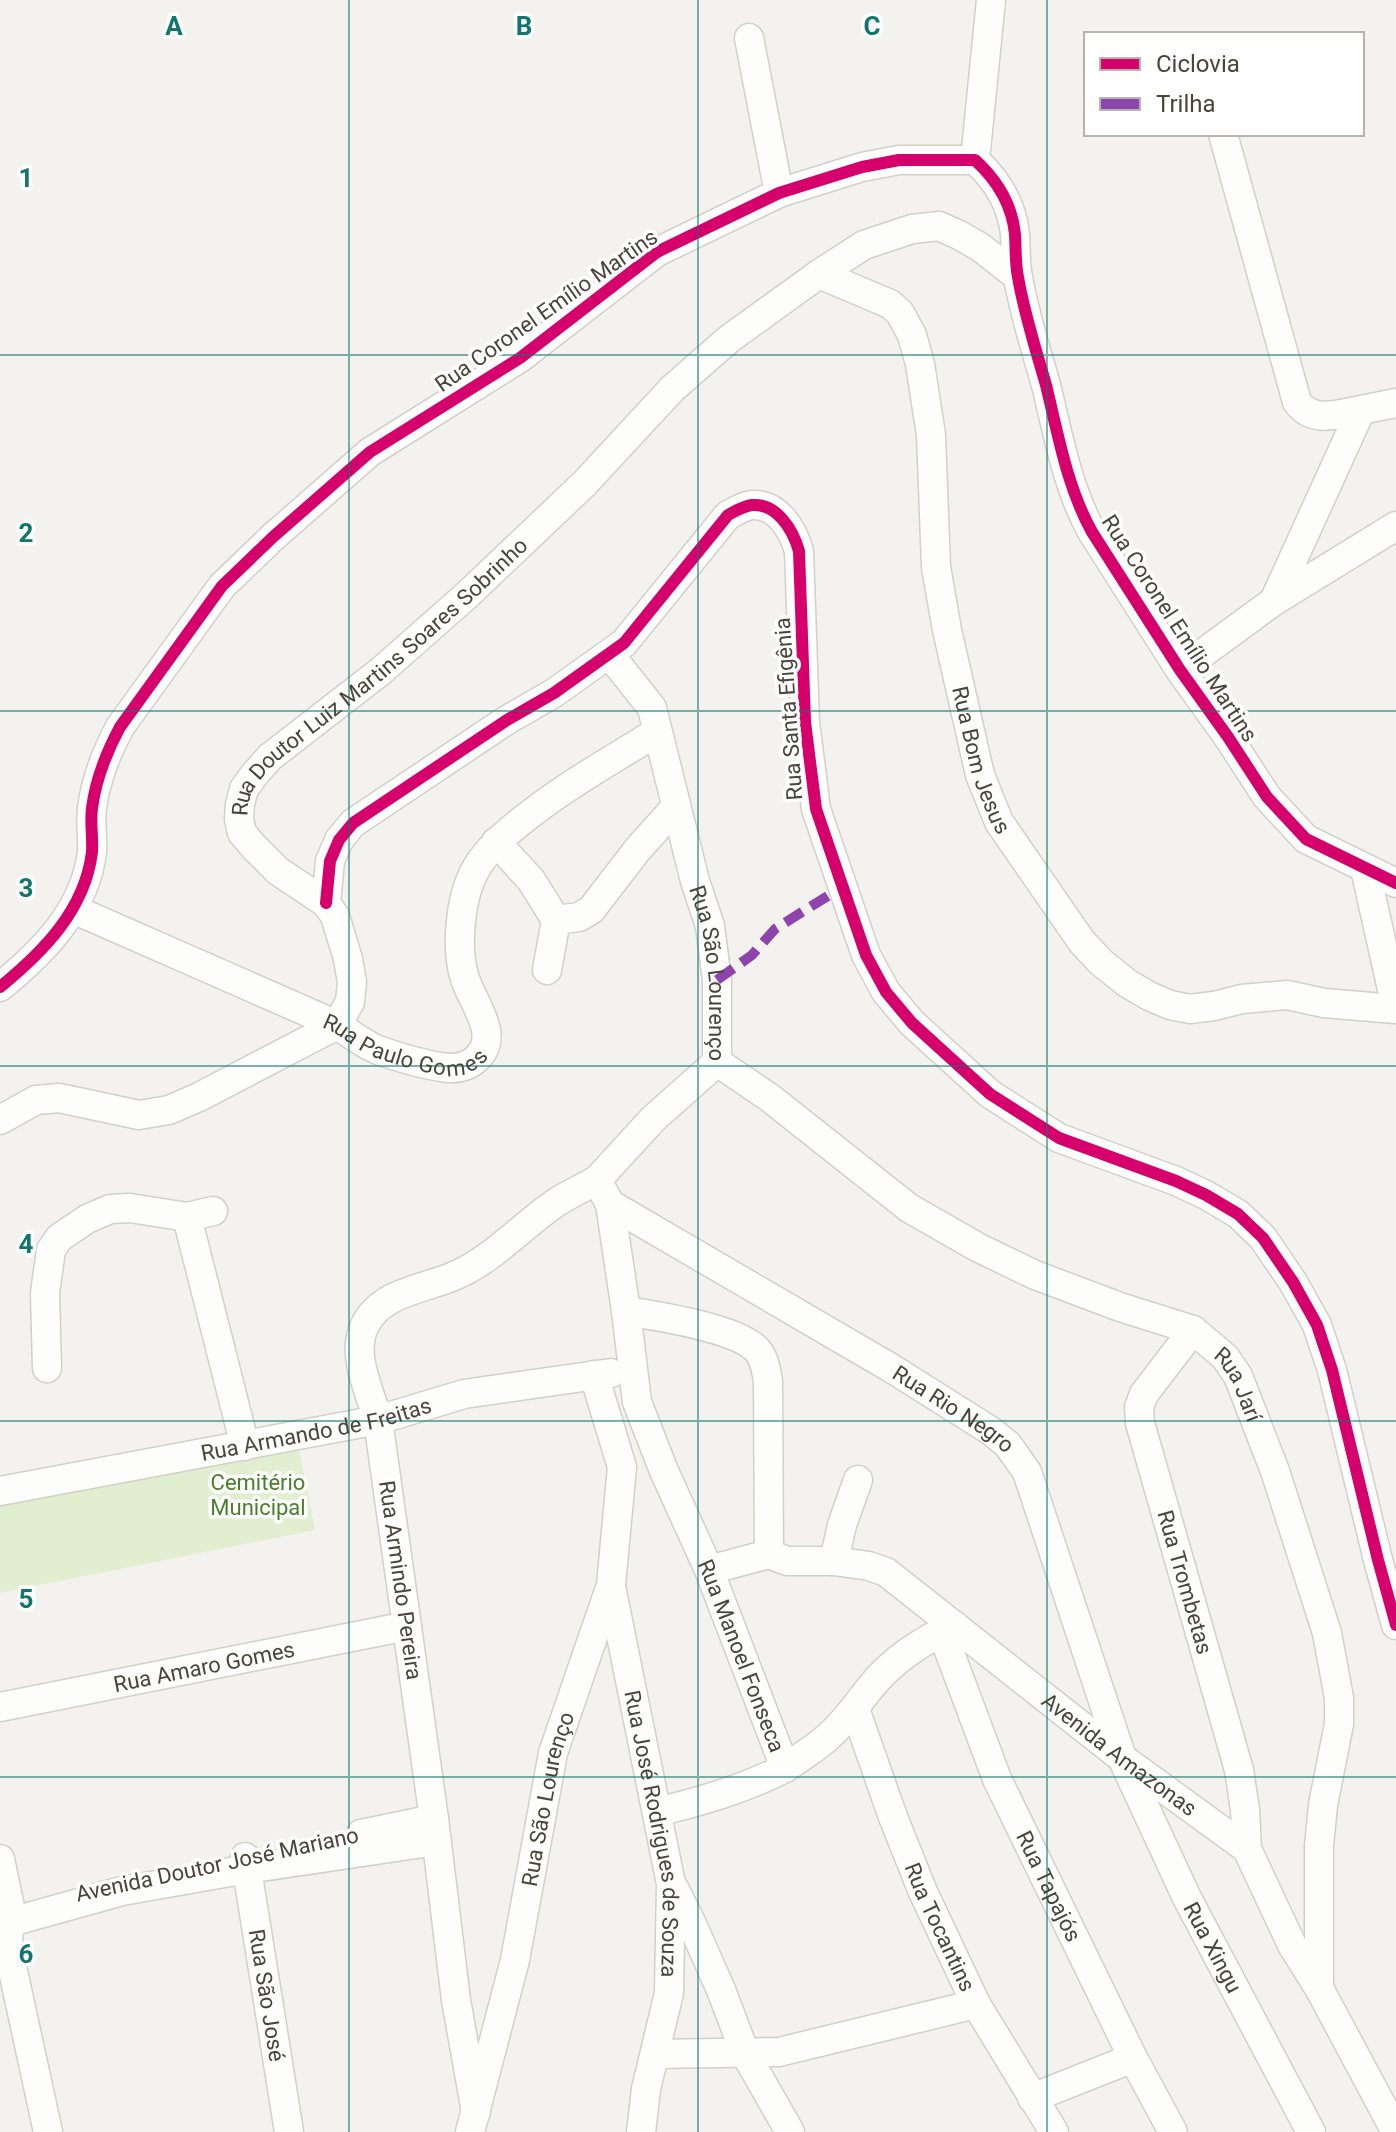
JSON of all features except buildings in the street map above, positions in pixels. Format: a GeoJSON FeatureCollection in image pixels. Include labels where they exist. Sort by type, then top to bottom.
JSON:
{"type":"FeatureCollection","features":[{"type":"Feature","properties":{"kind":"street"},"geometry":{"type":"LineString","coordinates":[[975,160],[991,0]]}},
{"type":"Feature","properties":{"kind":"street"},"geometry":{"type":"LineString","coordinates":[[749,38],[779,193]]}},
{"type":"Feature","properties":{"kind":"street"},"geometry":{"type":"LineString","coordinates":[[1224,136],[1297,402],[1303,411],[1316,417],[1396,403]]}},
{"type":"Feature","properties":{"kind":"street","name":"Rua Coronel Emílio Martins"},"geometry":{"type":"LineString","coordinates":[[0,987],[56,935],[82,890],[92,852],[92,810],[99,772],[120,727],[222,586],[273,537],[370,452],[520,358],[657,252],[779,193],[862,167],[899,160],[975,160],[986,170],[1010,207],[1015,232],[1017,276],[1080,510],[1116,572],[1267,797],[1306,839],[1396,883]]}},
{"type":"Feature","properties":{"kind":"street","name":"Rua Doutor Luiz Martins Soares Sobrinho"},"geometry":{"type":"LineString","coordinates":[[326,903],[278,871],[242,833],[239,819],[244,789],[270,757],[381,671],[467,595],[584,484],[684,379],[729,339],[819,274],[864,245],[912,229],[939,226],[980,247],[1017,276]]}},
{"type":"Feature","properties":{"kind":"street","name":"Rua Bom Jesus"},"geometry":{"type":"LineString","coordinates":[[819,274],[890,304],[900,313],[912,335],[920,364],[931,435],[936,567],[980,775],[999,822],[1082,942],[1127,983],[1170,1005],[1190,1009],[1242,999],[1287,995],[1324,1003],[1396,1008]]}},
{"type":"Feature","properties":{"kind":"street"},"geometry":{"type":"LineString","coordinates":[[1274,601],[1361,410]]}},
{"type":"Feature","properties":{"kind":"street","name":"Rua Santa Efigênia"},"geometry":{"type":"LineString","coordinates":[[326,903],[330,861],[339,840],[353,823],[428,771],[610,655],[624,643],[728,515],[742,507],[766,507],[787,523],[795,535],[799,551],[805,722],[816,809],[866,955],[886,992],[912,1023],[990,1094],[1059,1138],[1206,1195],[1238,1214],[1263,1238],[1317,1325],[1332,1370],[1396,1625]]}},
{"type":"Feature","properties":{"kind":"street"},"geometry":{"type":"LineString","coordinates":[[1180,670],[1274,601],[1396,526]]}},
{"type":"Feature","properties":{"kind":"street","name":"Rua São Lourenço"},"geometry":{"type":"LineString","coordinates":[[603,1192],[653,1119],[717,1062],[717,980],[710,926],[675,808],[652,708],[610,655]]}},
{"type":"Feature","properties":{"kind":"street","name":"Rua Paulo Gomes"},"geometry":{"type":"LineString","coordinates":[[73,909],[337,1025],[375,1049],[450,1068],[468,1065],[480,1058],[486,1031],[464,977],[461,952],[461,921],[467,887],[478,865],[496,842],[543,803],[657,732]]}},
{"type":"Feature","properties":{"kind":"street"},"geometry":{"type":"LineString","coordinates":[[556,920],[579,917],[591,910],[638,849],[675,808]]}},
{"type":"Feature","properties":{"kind":"street"},"geometry":{"type":"LineString","coordinates":[[496,842],[531,880],[556,920],[547,970]]}},
{"type":"Feature","properties":{"kind":"street"},"geometry":{"type":"LineString","coordinates":[[1365,869],[1396,1008]]}},
{"type":"Feature","properties":{"kind":"street"},"geometry":{"type":"LineString","coordinates":[[0,1120],[36,1100],[59,1098],[139,1115],[169,1110],[337,1025],[350,1002],[352,982],[335,916],[326,903]]}},
{"type":"Feature","properties":{"kind":"street","name":"Rua Jarí"},"geometry":{"type":"LineString","coordinates":[[717,1062],[770,1098],[909,1208],[1035,1275],[1193,1330],[1225,1357],[1238,1376],[1275,1471],[1327,1633],[1339,1698],[1339,1724],[1323,1805],[1319,1846],[1319,1988]]}},
{"type":"Feature","properties":{"kind":"street"},"geometry":{"type":"LineString","coordinates":[[603,1192],[626,1311],[632,1370]]}},
{"type":"Feature","properties":{"kind":"street","name":"Rua Armindo Pereira"},"geometry":{"type":"LineString","coordinates":[[473,2122],[436,1830],[378,1420],[359,1346],[361,1335],[381,1304],[457,1275],[489,1255],[556,1202],[603,1192]]}},
{"type":"Feature","properties":{"kind":"street","name":"Rua Rio Negro"},"geometry":{"type":"LineString","coordinates":[[603,1192],[891,1368],[1008,1445],[1027,1472],[1122,1758]]}},
{"type":"Feature","properties":{"kind":"street"},"geometry":{"type":"LineString","coordinates":[[47,1368],[45,1293],[51,1250],[59,1238],[87,1219],[110,1209],[200,1214],[245,1446]]}},
{"type":"Feature","properties":{"kind":"street"},"geometry":{"type":"LineString","coordinates":[[626,1311],[723,1332],[753,1346],[761,1356],[768,1381],[769,1554]]}},
{"type":"Feature","properties":{"kind":"street","name":"Rua Trombetas"},"geometry":{"type":"LineString","coordinates":[[1193,1330],[1144,1394],[1139,1407],[1140,1423],[1239,1770],[1247,1849]]}},
{"type":"Feature","properties":{"kind":"street","name":"Rua Armando de Freitas"},"geometry":{"type":"LineString","coordinates":[[0,1491],[378,1420],[464,1394],[632,1370]]}},
{"type":"Feature","properties":{"kind":"street","name":"Rua Manoel Fonseca"},"geometry":{"type":"LineString","coordinates":[[632,1370],[637,1402],[709,1570],[785,1768],[831,1735],[871,1686],[899,1660],[949,1629]]}},
{"type":"Feature","properties":{"kind":"street"},"geometry":{"type":"LineString","coordinates":[[594,1375],[622,1467],[664,1471]]}},
{"type":"Feature","properties":{"kind":"street","name":"Rua São Lourenço"},"geometry":{"type":"LineString","coordinates":[[473,2122],[515,1960],[553,1753],[611,1585],[622,1467]]}},
{"type":"Feature","properties":{"kind":"street"},"geometry":{"type":"LineString","coordinates":[[834,1561],[842,1525],[858,1480]]}},
{"type":"Feature","properties":{"kind":"street","name":"Avenida Amazonas"},"geometry":{"type":"LineString","coordinates":[[709,1570],[769,1554],[787,1561],[834,1561],[886,1572],[949,1629],[1247,1849],[1292,1945],[1319,1988],[1396,2132]]}},
{"type":"Feature","properties":{"kind":"street","name":"Rua José Rodrigues de Souza"},"geometry":{"type":"LineString","coordinates":[[611,1585],[671,1884],[669,1993],[646,2089],[641,2132]]}},
{"type":"Feature","properties":{"kind":"street","name":"Rua Amaro Gomes"},"geometry":{"type":"LineString","coordinates":[[0,1707],[407,1626]]}},
{"type":"Feature","properties":{"kind":"street","name":"Rua Tapajós"},"geometry":{"type":"LineString","coordinates":[[949,1629],[997,1779],[1133,2058],[1173,2132]]}},
{"type":"Feature","properties":{"kind":"street","name":"Rua Tocantins"},"geometry":{"type":"LineString","coordinates":[[855,1709],[923,1892],[976,2004],[1054,2132]]}},
{"type":"Feature","properties":{"kind":"street","name":"Rua Xingu"},"geometry":{"type":"LineString","coordinates":[[1122,1758],[1187,1898],[1311,2132]]}},
{"type":"Feature","properties":{"kind":"street"},"geometry":{"type":"LineString","coordinates":[[657,1812],[711,1799],[785,1768]]}},
{"type":"Feature","properties":{"kind":"street","name":"Avenida Doutor José Mariano"},"geometry":{"type":"LineString","coordinates":[[5,1924],[246,1863],[436,1830]]}},
{"type":"Feature","properties":{"kind":"street"},"geometry":{"type":"LineString","coordinates":[[0,1859],[5,1924],[48,2132]]}},
{"type":"Feature","properties":{"kind":"street","name":"Rua São José"},"geometry":{"type":"LineString","coordinates":[[246,1863],[289,2132]]}},
{"type":"Feature","properties":{"kind":"street"},"geometry":{"type":"LineString","coordinates":[[671,1884],[721,1990],[745,2053],[790,2132]]}},
{"type":"Feature","properties":{"kind":"street"},"geometry":{"type":"LineString","coordinates":[[655,2054],[779,2052],[976,2004]]}},
{"type":"Feature","properties":{"kind":"street"},"geometry":{"type":"LineString","coordinates":[[1032,2098],[1133,2058]]}},
{"type":"Feature","properties":{"kind":"green space","name":"Cemitério Municipal"},"geometry":{"type":"Polygon","coordinates":[[[297,1439],[315,1530],[0,1593],[0,1499],[297,1439]]]}},
{"type":"Feature","properties":{"kind":"marked path"},"geometry":{"type":"LineString","coordinates":[[717,980],[752,955],[775,929],[842,887]]}},
{"type":"Feature","properties":{"kind":"cycle path"},"geometry":{"type":"LineString","coordinates":[[0,987],[32,959],[60,928],[81,893],[92,852],[91,814],[96,786],[120,727],[222,586],[273,537],[370,452],[520,358],[657,252],[779,193],[862,167],[899,160],[975,160],[997,185],[1013,223],[1021,291],[1064,460],[1092,532],[1180,670],[1267,797],[1306,839],[1396,883]]}},
{"type":"Feature","properties":{"kind":"cycle path"},"geometry":{"type":"LineString","coordinates":[[326,903],[330,861],[339,840],[353,823],[507,720],[554,693],[624,643],[728,515],[752,505],[769,508],[783,519],[799,551],[805,722],[816,809],[866,955],[886,992],[912,1023],[990,1094],[1059,1138],[1206,1195],[1238,1214],[1263,1238],[1317,1325],[1332,1370],[1396,1625]]}}]}
